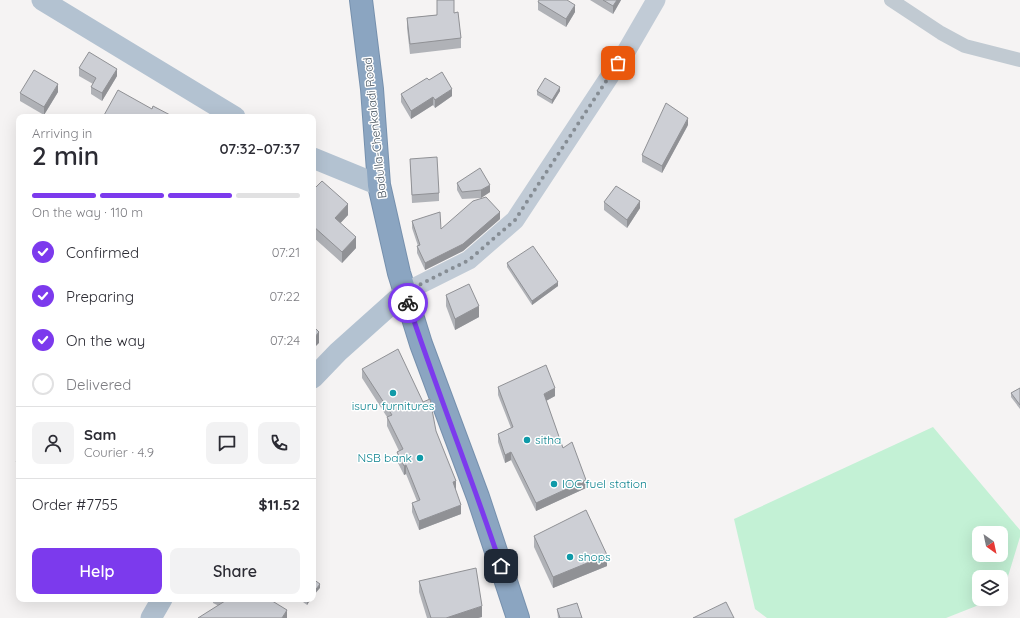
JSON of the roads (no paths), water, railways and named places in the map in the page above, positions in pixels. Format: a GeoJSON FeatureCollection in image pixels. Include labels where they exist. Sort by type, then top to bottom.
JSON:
{"type":"FeatureCollection","features":[{"type":"Feature","properties":{"kind":"highway","name":"Badulla-Chenkaladi Road"},"geometry":{"type":"LineString","coordinates":[[361,0],[372,89],[379,185],[392,245],[421,344],[480,505],[518,618]]}},
{"type":"Feature","properties":{"kind":"main road"},"geometry":{"type":"LineString","coordinates":[[42,0],[231,114]]}},
{"type":"Feature","properties":{"kind":"main road"},"geometry":{"type":"LineString","coordinates":[[316,159],[379,185]]}},
{"type":"Feature","properties":{"kind":"main road"},"geometry":{"type":"LineString","coordinates":[[316,375],[338,352],[405,292]]}},
{"type":"Feature","properties":{"kind":"main road"},"geometry":{"type":"LineString","coordinates":[[151,618],[160,602]]}},
{"type":"Feature","properties":{"kind":"street"},"geometry":{"type":"LineString","coordinates":[[405,292],[469,260],[515,220],[627,50],[656,0]]}},
{"type":"Feature","properties":{"kind":"street"},"geometry":{"type":"LineString","coordinates":[[891,0],[941,33],[964,46],[1020,60]]}},
{"type":"Feature","properties":{"kind":"place","name":"isuru furnitures"},"geometry":{"type":"Point","coordinates":[393,393]}},
{"type":"Feature","properties":{"kind":"place","name":"sitha"},"geometry":{"type":"Point","coordinates":[527,440]}},
{"type":"Feature","properties":{"kind":"place","name":"NSB bank"},"geometry":{"type":"Point","coordinates":[420,458]}},
{"type":"Feature","properties":{"kind":"place","name":"IOC fuel station"},"geometry":{"type":"Point","coordinates":[554,484]}},
{"type":"Feature","properties":{"kind":"place","name":"shops"},"geometry":{"type":"Point","coordinates":[570,557]}}]}
